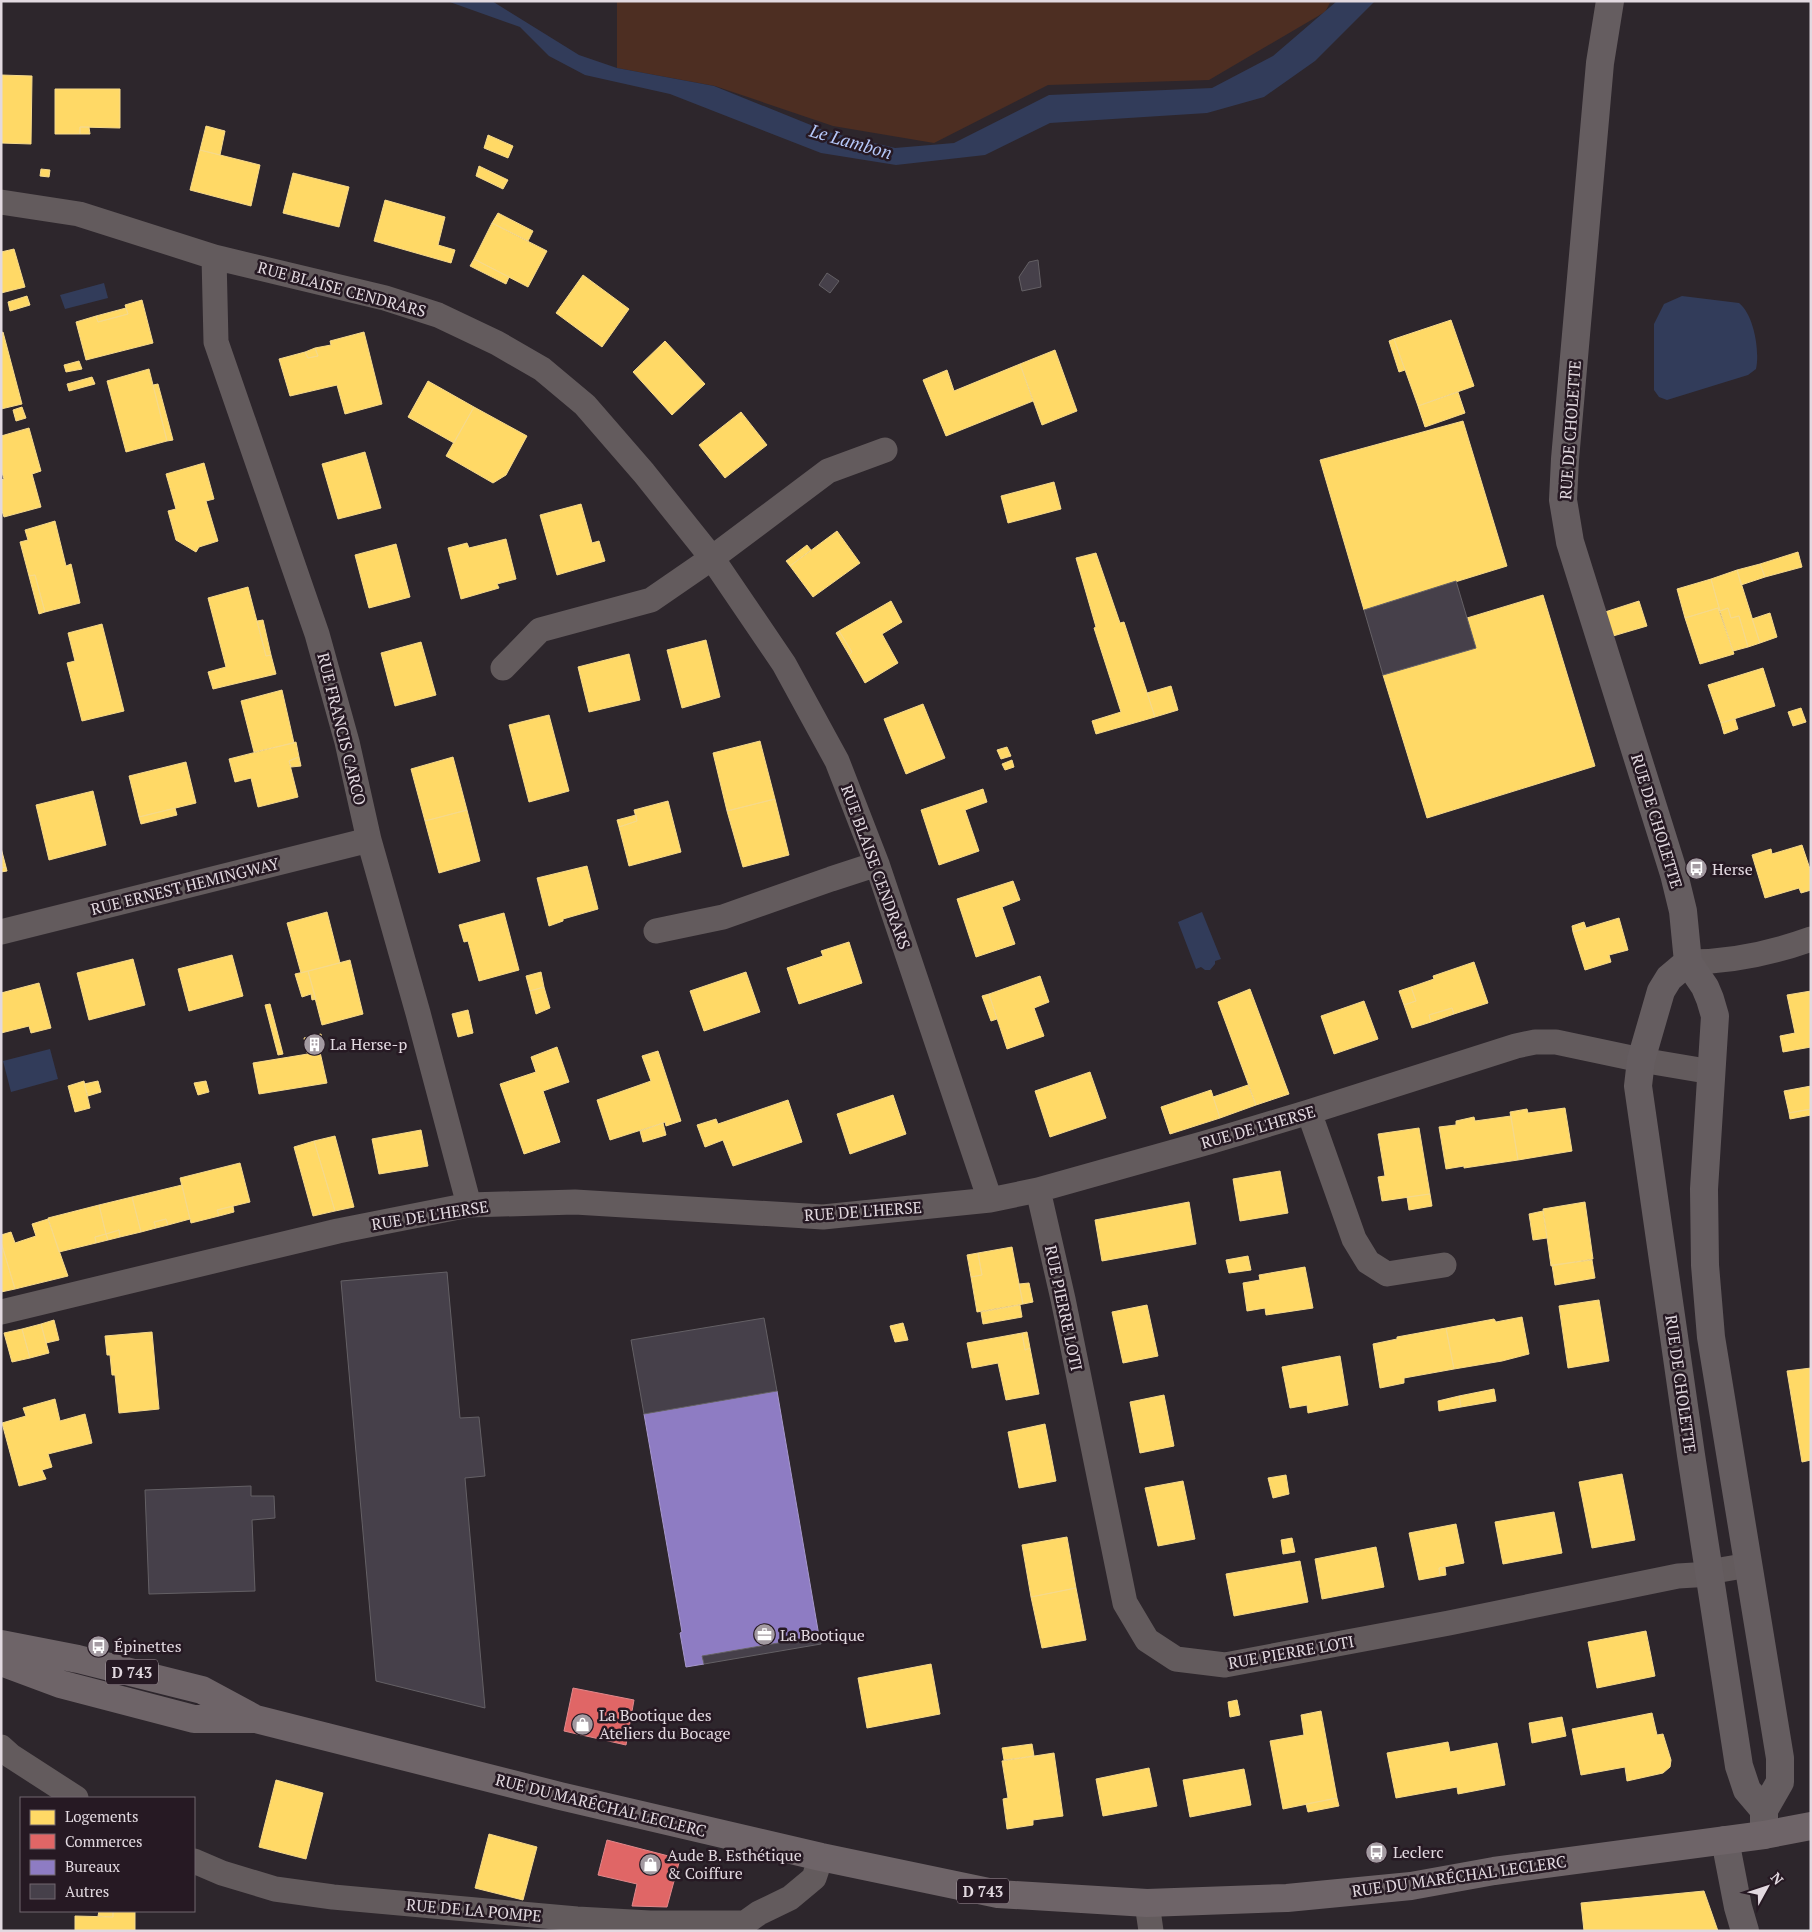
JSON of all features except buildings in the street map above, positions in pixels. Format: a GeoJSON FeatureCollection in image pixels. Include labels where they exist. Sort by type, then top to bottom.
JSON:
{"type":"FeatureCollection","features":[{"type":"Feature","properties":{"kind":"main road","name":"RUE DU MARÉCHAL LECLERC"},"geometry":{"type":"LineString","coordinates":[[1,1644],[78,1659],[202,1690],[256,1719],[560,1796],[821,1858],[998,1894],[1147,1903],[1287,1898],[1412,1886],[1494,1871],[1725,1840],[1764,1822],[1811,1826]]}},
{"type":"Feature","properties":{"kind":"main road","name":"RUE DU MARÉCHAL LECLERC"},"geometry":{"type":"LineString","coordinates":[[1,1662],[60,1684],[194,1719],[256,1719]]}},
{"type":"Feature","properties":{"kind":"street","name":"RUE DE CHOLETTE"},"geometry":{"type":"LineString","coordinates":[[1610,1],[1600,63],[1565,458],[1564,500],[1570,542],[1674,874],[1683,911],[1688,962],[1705,987],[1715,1016],[1704,1189],[1704,1265],[1711,1337],[1780,1758],[1780,1782],[1764,1822]]}},
{"type":"Feature","properties":{"kind":"street","name":"RUE BLAISE CENDRARS"},"geometry":{"type":"LineString","coordinates":[[1,202],[78,214],[214,257],[385,298],[438,315],[497,343],[542,369],[585,405],[644,473],[712,558],[784,664],[833,753],[877,864],[990,1200]]}},
{"type":"Feature","properties":{"kind":"street","name":"RUE FRANCIS CARCO"},"geometry":{"type":"LineString","coordinates":[[214,257],[216,342],[317,634],[347,742],[369,840],[418,1013],[469,1205]]}},
{"type":"Feature","properties":{"kind":"street"},"geometry":{"type":"LineString","coordinates":[[503,668],[540,630],[651,600],[712,558],[828,471],[886,450]]}},
{"type":"Feature","properties":{"kind":"street","name":"RUE ERNEST HEMINGWAY"},"geometry":{"type":"LineString","coordinates":[[1,932],[369,840]]}},
{"type":"Feature","properties":{"kind":"street"},"geometry":{"type":"LineString","coordinates":[[656,930],[724,916],[877,864]]}},
{"type":"Feature","properties":{"kind":"street"},"geometry":{"type":"LineString","coordinates":[[1688,962],[1714,962],[1788,947],[1811,939]]}},
{"type":"Feature","properties":{"kind":"street","name":"RUE DE CHOLETTE"},"geometry":{"type":"LineString","coordinates":[[1688,962],[1669,978],[1661,991],[1641,1060],[1638,1086],[1640,1111],[1739,1766],[1746,1790],[1764,1822]]}},
{"type":"Feature","properties":{"kind":"street","name":"RUE DE L'HERSE"},"geometry":{"type":"LineString","coordinates":[[1,1312],[338,1230],[469,1205],[575,1202],[823,1217],[990,1200],[1038,1190],[1308,1112],[1516,1046],[1535,1042],[1556,1042],[1641,1060],[1712,1072]]}},
{"type":"Feature","properties":{"kind":"street"},"geometry":{"type":"LineString","coordinates":[[1308,1112],[1354,1239],[1368,1262],[1387,1274],[1444,1265]]}},
{"type":"Feature","properties":{"kind":"street","name":"RUE PIERRE LOTI"},"geometry":{"type":"LineString","coordinates":[[1038,1190],[1125,1603],[1147,1640],[1176,1659],[1225,1665],[1449,1623],[1678,1576],[1711,1574],[1720,1570],[1749,1566]]}},
{"type":"Feature","properties":{"kind":"street"},"geometry":{"type":"LineString","coordinates":[[1,1747],[11,1756],[74,1797]]}},
{"type":"Feature","properties":{"kind":"street"},"geometry":{"type":"LineString","coordinates":[[1725,1840],[1738,1907],[1745,1931]]}},
{"type":"Feature","properties":{"kind":"street","name":"RUE DE LA POMPE"},"geometry":{"type":"LineString","coordinates":[[195,1861],[222,1873],[275,1889],[333,1897],[577,1919],[744,1927],[759,1913],[790,1898],[814,1878],[821,1858]]}},
{"type":"Feature","properties":{"kind":"street"},"geometry":{"type":"LineString","coordinates":[[1147,1903],[1150,1931]]}},
{"type":"Feature","properties":{"kind":"shaded area"},"geometry":{"type":"Polygon","coordinates":[[[617,1],[1331,1],[1325,12],[1209,80],[1048,85],[934,143],[833,126],[715,86],[617,68],[617,1]]]}},
{"type":"Feature","properties":{"kind":"water","name":"Le Lambon"},"geometry":{"type":"Polygon","coordinates":[[[447,1],[492,1],[579,55],[617,68],[714,86],[828,132],[895,148],[954,143],[1049,95],[1212,88],[1273,56],[1337,1],[1375,1],[1315,61],[1264,97],[1207,113],[1050,123],[985,155],[896,165],[821,153],[670,94],[585,75],[549,56],[520,27],[447,1]]]}},
{"type":"Feature","properties":{"kind":"water"},"geometry":{"type":"Polygon","coordinates":[[[104,283],[108,298],[65,309],[60,295],[104,283]]]}},
{"type":"Feature","properties":{"kind":"water"},"geometry":{"type":"Polygon","coordinates":[[[1682,296],[1739,303],[1749,316],[1755,334],[1756,369],[1748,375],[1667,400],[1659,397],[1654,390],[1654,324],[1664,304],[1682,296]]]}},
{"type":"Feature","properties":{"kind":"water"},"geometry":{"type":"Polygon","coordinates":[[[1202,912],[1221,959],[1215,961],[1210,970],[1205,970],[1201,967],[1196,969],[1178,922],[1202,912]]]}},
{"type":"Feature","properties":{"kind":"water"},"geometry":{"type":"Polygon","coordinates":[[[50,1049],[58,1079],[11,1092],[3,1061],[50,1049]]]}},
{"type":"Feature","properties":{"kind":"place","name":"Herse"},"geometry":{"type":"Point","coordinates":[1696,869]}},
{"type":"Feature","properties":{"kind":"place","name":"La Herse-p"},"geometry":{"type":"Point","coordinates":[314,1044]}},
{"type":"Feature","properties":{"kind":"place","name":"La Bootique"},"geometry":{"type":"Point","coordinates":[764,1635]}},
{"type":"Feature","properties":{"kind":"place","name":"Épinettes"},"geometry":{"type":"Point","coordinates":[98,1646]}},
{"type":"Feature","properties":{"kind":"place","name":"La Bootique des Ateliers du Bocage"},"geometry":{"type":"Point","coordinates":[583,1724]}},
{"type":"Feature","properties":{"kind":"place","name":"Leclerc"},"geometry":{"type":"Point","coordinates":[1377,1852]}},
{"type":"Feature","properties":{"kind":"place","name":"Aude B. Esthétique & Coiffure"},"geometry":{"type":"Point","coordinates":[651,1864]}}]}
